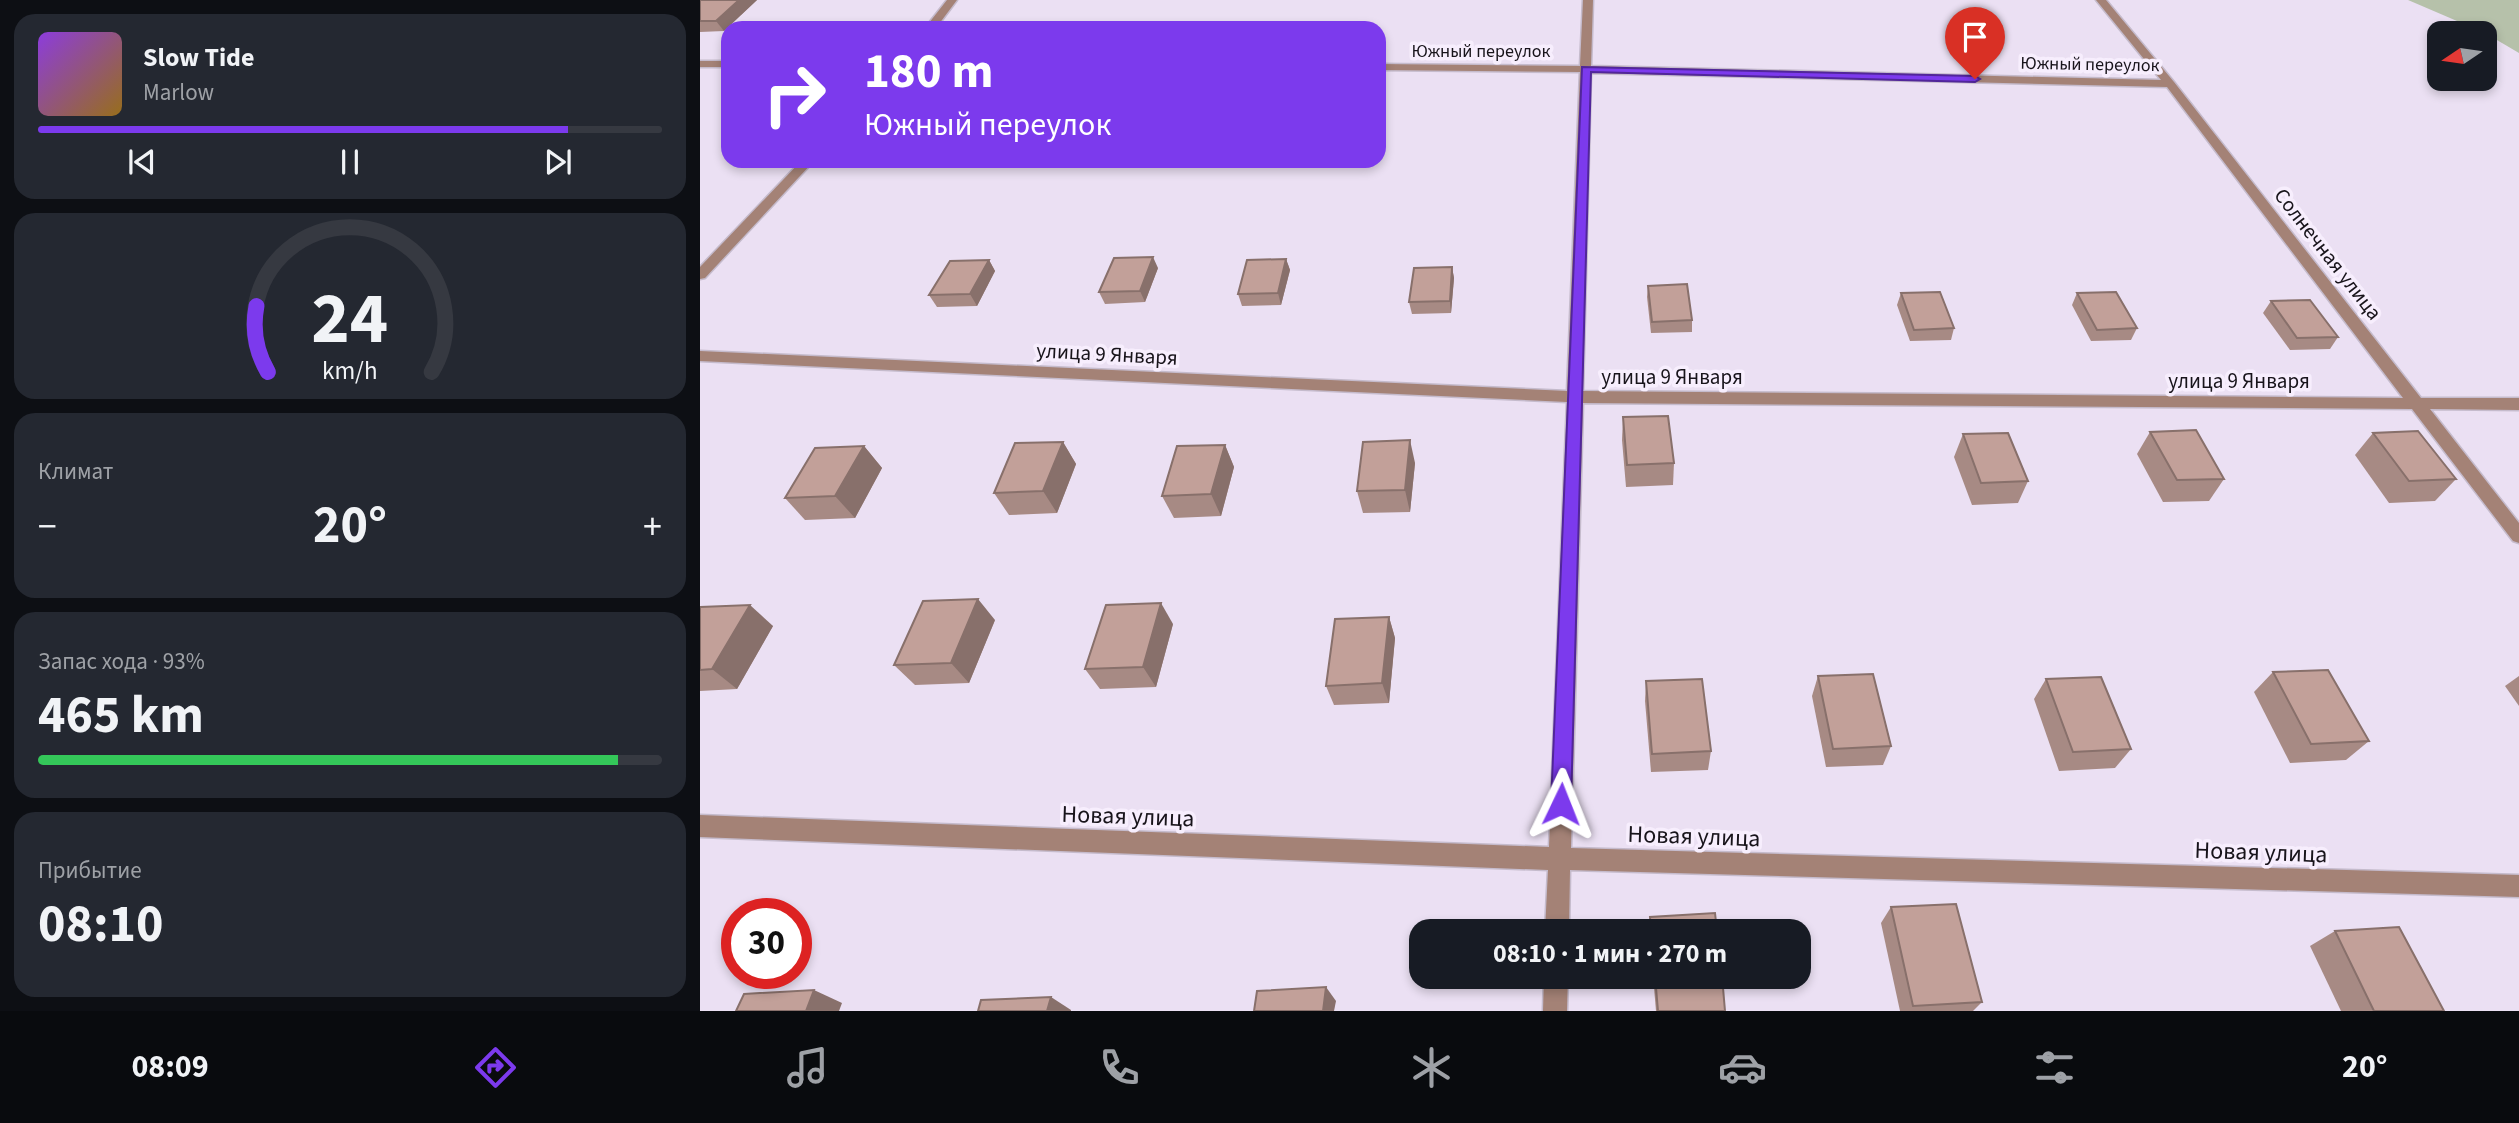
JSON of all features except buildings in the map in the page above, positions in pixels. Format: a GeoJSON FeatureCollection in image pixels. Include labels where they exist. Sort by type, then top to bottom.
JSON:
{"type":"FeatureCollection","features":[{"type":"Feature","properties":{"kind":"street"},"geometry":{"type":"LineString","coordinates":[[936,21],[952,0]]}},
{"type":"Feature","properties":{"kind":"street"},"geometry":{"type":"LineString","coordinates":[[1557,919],[1588,0]]}},
{"type":"Feature","properties":{"kind":"street","name":"Солнечная улица"},"geometry":{"type":"LineString","coordinates":[[2101,0],[2170,84],[2519,536]]}},
{"type":"Feature","properties":{"kind":"street"},"geometry":{"type":"LineString","coordinates":[[700,64],[721,64]]}},
{"type":"Feature","properties":{"kind":"street","name":"Южный переулок"},"geometry":{"type":"LineString","coordinates":[[1386,67],[1586,69],[2170,84]]}},
{"type":"Feature","properties":{"kind":"street"},"geometry":{"type":"LineString","coordinates":[[700,275],[801,168]]}},
{"type":"Feature","properties":{"kind":"street","name":"улица 9 Января"},"geometry":{"type":"LineString","coordinates":[[700,356],[1575,397],[2519,404]]}},
{"type":"Feature","properties":{"kind":"street","name":"Новая улица"},"geometry":{"type":"LineString","coordinates":[[700,826],[1559,859],[2519,886]]}},
{"type":"Feature","properties":{"kind":"street"},"geometry":{"type":"LineString","coordinates":[[1555,1011],[1556,989]]}},
{"type":"Feature","properties":{"kind":"green space"},"geometry":{"type":"Polygon","coordinates":[[[2408,0],[2519,0],[2519,53],[2497,40],[2497,21],[2457,21],[2408,0]]]}},
{"type":"Feature","properties":{"kind":"route"},"geometry":{"type":"LineString","coordinates":[[1561,804],[1586,69],[1975,79]]}}]}
